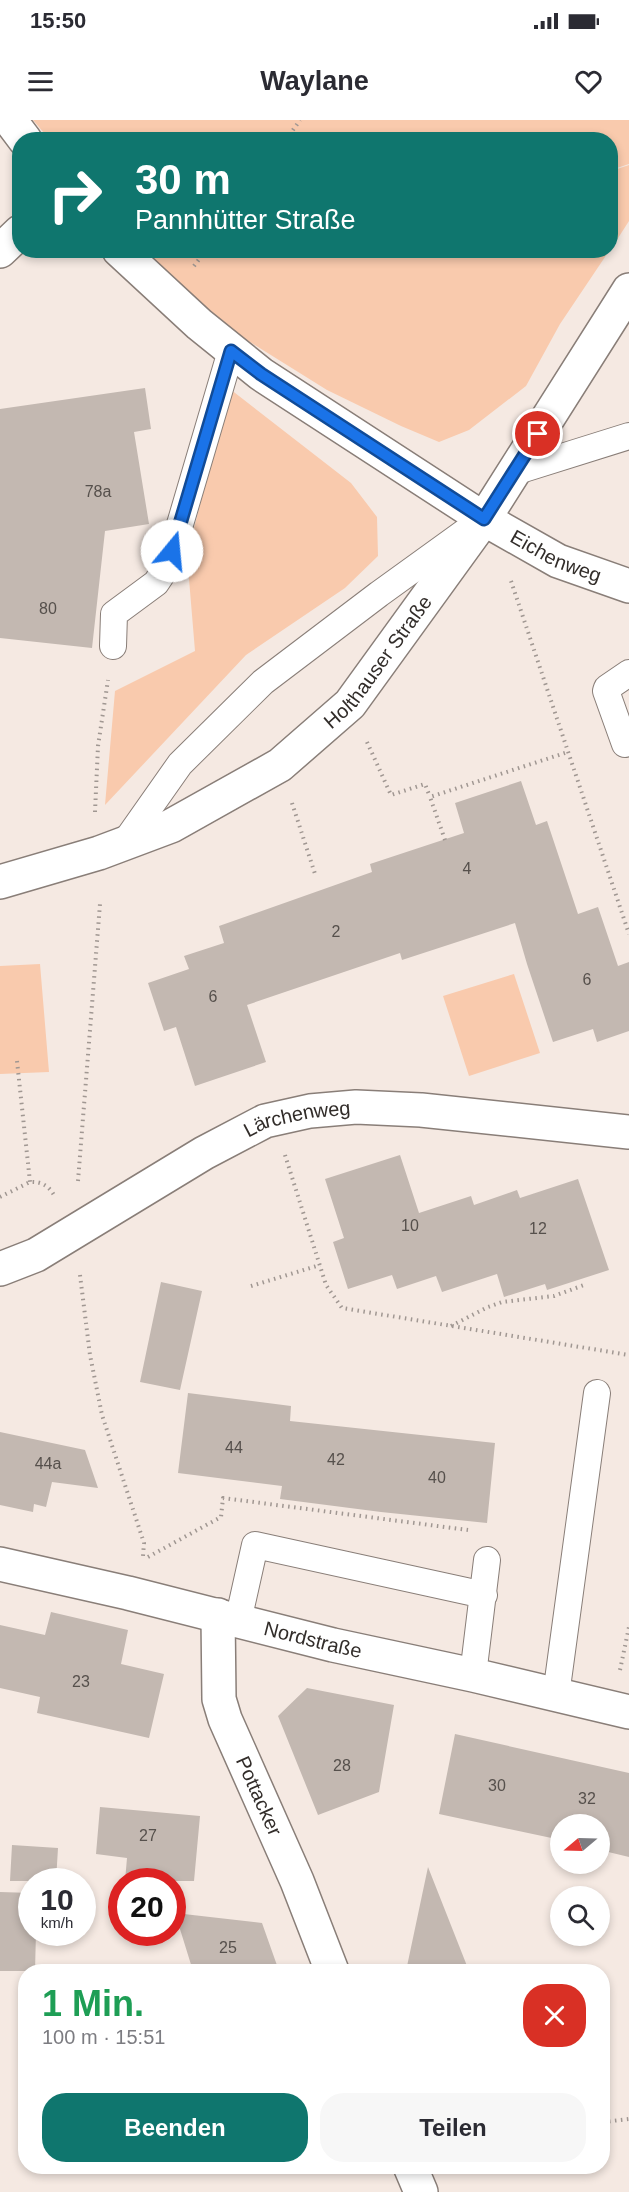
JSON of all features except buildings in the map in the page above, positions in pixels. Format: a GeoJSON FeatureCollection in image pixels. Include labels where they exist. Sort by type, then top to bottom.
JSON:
{"type":"FeatureCollection","features":[{"type":"Feature","properties":{"kind":"street"},"geometry":{"type":"LineString","coordinates":[[0,251],[12,240]]}},
{"type":"Feature","properties":{"kind":"street","name":"Eichenweg"},"geometry":{"type":"LineString","coordinates":[[127,258],[199,324],[261,374],[494,524],[558,561],[629,586]]}},
{"type":"Feature","properties":{"kind":"street","name":"Holthauser Straße"},"geometry":{"type":"LineString","coordinates":[[0,882],[123,845],[171,825],[280,765],[350,705],[494,524],[514,472],[629,290]]}},
{"type":"Feature","properties":{"kind":"street","name":"Lärchenweg"},"geometry":{"type":"LineString","coordinates":[[0,1269],[36,1255],[204,1153],[266,1121],[310,1111],[356,1107],[399,1109],[629,1132]]}},
{"type":"Feature","properties":{"kind":"street","name":"Nordstraße"},"geometry":{"type":"LineString","coordinates":[[0,1564],[333,1645],[629,1712]]}},
{"type":"Feature","properties":{"kind":"street","name":"Pottacker"},"geometry":{"type":"LineString","coordinates":[[228,1618],[219,1690],[225,1719],[297,1881],[329,1964]]}},
{"type":"Feature","properties":{"kind":"street"},"geometry":{"type":"LineString","coordinates":[[413,2174],[421,2192]]}},
{"type":"Feature","properties":{"kind":"lane"},"geometry":{"type":"LineString","coordinates":[[113,646],[114,615],[156,584],[168,565],[231,351]]}},
{"type":"Feature","properties":{"kind":"lane"},"geometry":{"type":"LineString","coordinates":[[514,472],[629,436]]}},
{"type":"Feature","properties":{"kind":"lane"},"geometry":{"type":"LineString","coordinates":[[123,845],[180,764],[263,682],[379,594],[494,524]]}},
{"type":"Feature","properties":{"kind":"lane"},"geometry":{"type":"LineString","coordinates":[[626,744],[606,691],[629,673]]}},
{"type":"Feature","properties":{"kind":"lane"},"geometry":{"type":"LineString","coordinates":[[556,1695],[597,1393]]}},
{"type":"Feature","properties":{"kind":"lane"},"geometry":{"type":"LineString","coordinates":[[228,1618],[255,1545],[484,1595]]}},
{"type":"Feature","properties":{"kind":"lane"},"geometry":{"type":"LineString","coordinates":[[473,1675],[487,1560]]}},
{"type":"Feature","properties":{"kind":"path"},"geometry":{"type":"LineString","coordinates":[[494,524],[507,558],[513,589],[629,934]]}},
{"type":"Feature","properties":{"kind":"path"},"geometry":{"type":"LineString","coordinates":[[96,822],[98,746],[113,646]]}},
{"type":"Feature","properties":{"kind":"path"},"geometry":{"type":"LineString","coordinates":[[350,705],[391,795],[425,784],[445,840]]}},
{"type":"Feature","properties":{"kind":"path"},"geometry":{"type":"LineString","coordinates":[[430,797],[568,752]]}},
{"type":"Feature","properties":{"kind":"path"},"geometry":{"type":"LineString","coordinates":[[280,765],[316,877]]}},
{"type":"Feature","properties":{"kind":"path"},"geometry":{"type":"LineString","coordinates":[[17,1061],[30,1182]]}},
{"type":"Feature","properties":{"kind":"path"},"geometry":{"type":"LineString","coordinates":[[274,1119],[326,1285],[342,1308],[629,1355]]}},
{"type":"Feature","properties":{"kind":"path"},"geometry":{"type":"LineString","coordinates":[[0,1197],[30,1182],[41,1183],[52,1190],[74,1233]]}},
{"type":"Feature","properties":{"kind":"path"},"geometry":{"type":"LineString","coordinates":[[251,1286],[320,1265]]}},
{"type":"Feature","properties":{"kind":"path"},"geometry":{"type":"LineString","coordinates":[[451,1327],[495,1304],[554,1296],[584,1285]]}},
{"type":"Feature","properties":{"kind":"path"},"geometry":{"type":"LineString","coordinates":[[610,2121],[629,2119]]}},
{"type":"Feature","properties":{"kind":"shaded area"},"geometry":{"type":"Polygon","coordinates":[[[33,120],[629,120],[629,164],[618,168],[618,132],[43,132],[33,120]]]}},
{"type":"Feature","properties":{"kind":"shaded area"},"geometry":{"type":"Polygon","coordinates":[[[629,165],[629,221],[618,238],[618,169],[629,165]]]}},
{"type":"Feature","properties":{"kind":"shaded area"},"geometry":{"type":"Polygon","coordinates":[[[149,258],[604,258],[560,324],[526,386],[469,430],[439,442],[327,390],[223,325],[149,258]]]}},
{"type":"Feature","properties":{"kind":"shaded area"},"geometry":{"type":"Polygon","coordinates":[[[230,389],[351,483],[377,517],[378,556],[345,588],[246,655],[105,805],[115,691],[195,651],[187,555],[230,389]]]}},
{"type":"Feature","properties":{"kind":"shaded area"},"geometry":{"type":"Polygon","coordinates":[[[40,964],[49,1072],[0,1074],[0,966],[40,964]]]}},
{"type":"Feature","properties":{"kind":"shaded area"},"geometry":{"type":"Polygon","coordinates":[[[514,974],[540,1053],[469,1076],[443,996],[514,974]]]}},
{"type":"Feature","properties":{"kind":"route"},"geometry":{"type":"LineString","coordinates":[[172,551],[231,351],[261,374],[484,519],[538,434]]}}]}
